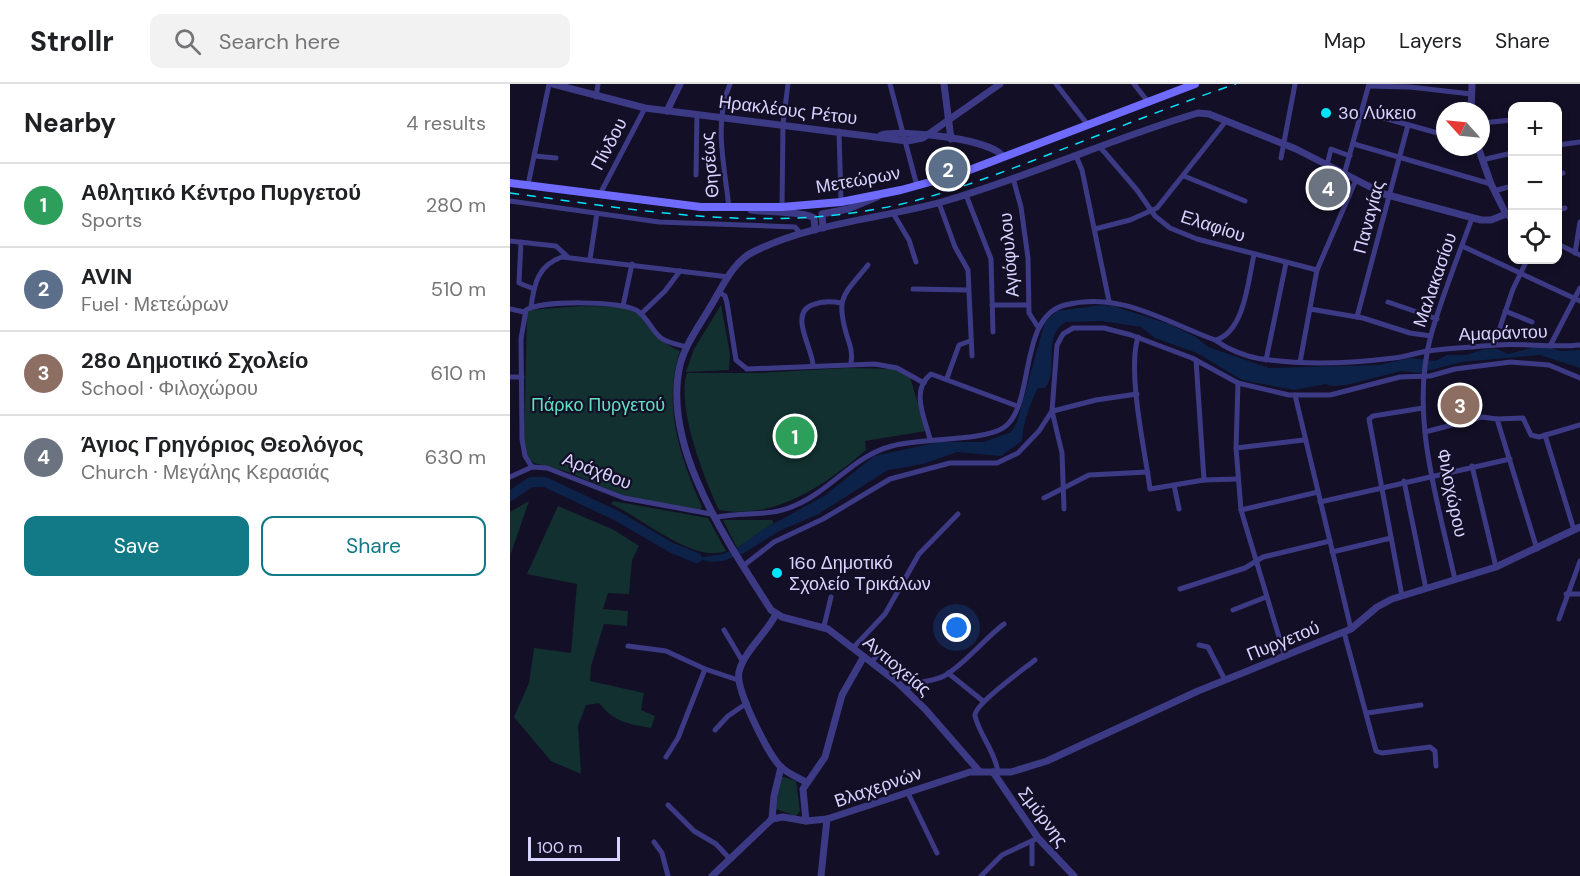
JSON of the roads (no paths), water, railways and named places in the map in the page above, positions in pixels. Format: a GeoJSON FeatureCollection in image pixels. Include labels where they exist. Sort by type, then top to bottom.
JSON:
{"type":"FeatureCollection","features":[{"type":"Feature","properties":{"kind":"main road","name":"Μετεώρων"},"geometry":{"type":"LineString","coordinates":[[510,183],[731,208],[841,202],[917,186],[959,174],[1195,84]]}},
{"type":"Feature","properties":{"kind":"street","name":"Ηρακλέους Ρέτου"},"geometry":{"type":"LineString","coordinates":[[551,84],[645,108],[878,136]]}},
{"type":"Feature","properties":{"kind":"street"},"geometry":{"type":"LineString","coordinates":[[528,185],[551,84]]}},
{"type":"Feature","properties":{"kind":"street"},"geometry":{"type":"LineString","coordinates":[[596,97],[598,84]]}},
{"type":"Feature","properties":{"kind":"street"},"geometry":{"type":"LineString","coordinates":[[667,111],[680,84]]}},
{"type":"Feature","properties":{"kind":"street","name":"Θησέως"},"geometry":{"type":"LineString","coordinates":[[730,84],[721,116],[731,208]]}},
{"type":"Feature","properties":{"kind":"street"},"geometry":{"type":"LineString","coordinates":[[782,207],[783,124],[788,84]]}},
{"type":"Feature","properties":{"kind":"street"},"geometry":{"type":"LineString","coordinates":[[890,84],[907,141],[917,186]]}},
{"type":"Feature","properties":{"kind":"street"},"geometry":{"type":"LineString","coordinates":[[944,84],[951,139]]}},
{"type":"Feature","properties":{"kind":"street"},"geometry":{"type":"LineString","coordinates":[[878,136],[907,141],[916,140],[930,133],[1000,84]]}},
{"type":"Feature","properties":{"kind":"street"},"geometry":{"type":"LineString","coordinates":[[1056,84],[1088,125]]}},
{"type":"Feature","properties":{"kind":"street"},"geometry":{"type":"LineString","coordinates":[[1134,84],[1149,103]]}},
{"type":"Feature","properties":{"kind":"street"},"geometry":{"type":"LineString","coordinates":[[1281,158],[1295,84]]}},
{"type":"Feature","properties":{"kind":"street"},"geometry":{"type":"LineString","coordinates":[[1471,102],[1472,84]]}},
{"type":"Feature","properties":{"kind":"street"},"geometry":{"type":"LineString","coordinates":[[1344,176],[1369,85],[1471,94]]}},
{"type":"Feature","properties":{"kind":"street","name":"Πίνδου"},"geometry":{"type":"LineString","coordinates":[[600,194],[645,108]]}},
{"type":"Feature","properties":{"kind":"street"},"geometry":{"type":"LineString","coordinates":[[1362,112],[1436,133]]}},
{"type":"Feature","properties":{"kind":"street"},"geometry":{"type":"LineString","coordinates":[[806,783],[781,767],[765,742],[738,680],[743,662],[767,632],[776,614],[728,544],[712,516],[691,461],[678,413],[678,381],[687,347],[738,263],[751,252],[819,229],[966,195],[1198,113],[1283,143],[1355,182],[1390,196],[1472,218],[1489,220],[1506,214]]}},
{"type":"Feature","properties":{"kind":"street"},"geometry":{"type":"LineString","coordinates":[[696,175],[697,114]]}},
{"type":"Feature","properties":{"kind":"street"},"geometry":{"type":"LineString","coordinates":[[1490,122],[1508,120]]}},
{"type":"Feature","properties":{"kind":"street"},"geometry":{"type":"LineString","coordinates":[[1095,230],[1130,220],[1152,211],[1162,203],[1226,121]]}},
{"type":"Feature","properties":{"kind":"street","name":"Παναγίας"},"geometry":{"type":"LineString","coordinates":[[1357,317],[1408,125]]}},
{"type":"Feature","properties":{"kind":"street"},"geometry":{"type":"LineString","coordinates":[[839,131],[841,202]]}},
{"type":"Feature","properties":{"kind":"street"},"geometry":{"type":"LineString","coordinates":[[878,136],[904,132],[930,133],[998,150],[1003,157]]}},
{"type":"Feature","properties":{"kind":"street"},"geometry":{"type":"LineString","coordinates":[[1562,144],[1580,142]]}},
{"type":"Feature","properties":{"kind":"street"},"geometry":{"type":"LineString","coordinates":[[1354,144],[1493,188],[1508,186]]}},
{"type":"Feature","properties":{"kind":"street","name":"Ελαφίου"},"geometry":{"type":"LineString","coordinates":[[1100,147],[1159,221],[1185,234],[1254,255],[1317,270]]}},
{"type":"Feature","properties":{"kind":"street"},"geometry":{"type":"LineString","coordinates":[[1327,165],[1331,149],[1350,156]]}},
{"type":"Feature","properties":{"kind":"street"},"geometry":{"type":"LineString","coordinates":[[1482,160],[1508,154]]}},
{"type":"Feature","properties":{"kind":"street"},"geometry":{"type":"LineString","coordinates":[[535,156],[556,158]]}},
{"type":"Feature","properties":{"kind":"street"},"geometry":{"type":"LineString","coordinates":[[930,439],[920,402],[924,383],[931,374],[1017,406],[1038,327],[1047,315],[1060,306],[1109,301],[1082,170],[1076,156]]}},
{"type":"Feature","properties":{"kind":"street"},"geometry":{"type":"LineString","coordinates":[[1481,156],[1493,188],[1508,216]]}},
{"type":"Feature","properties":{"kind":"street"},"geometry":{"type":"LineString","coordinates":[[1184,176],[1245,201]]}},
{"type":"Feature","properties":{"kind":"street","name":"Αγιόφυλου"},"geometry":{"type":"LineString","coordinates":[[1013,178],[1029,258],[1031,319],[1038,327]]}},
{"type":"Feature","properties":{"kind":"street"},"geometry":{"type":"LineString","coordinates":[[1300,362],[1317,270],[1355,182]]}},
{"type":"Feature","properties":{"kind":"street"},"geometry":{"type":"LineString","coordinates":[[819,229],[822,214],[856,206],[881,194]]}},
{"type":"Feature","properties":{"kind":"street"},"geometry":{"type":"LineString","coordinates":[[966,195],[991,259],[993,332]]}},
{"type":"Feature","properties":{"kind":"street"},"geometry":{"type":"LineString","coordinates":[[510,201],[708,225],[795,227],[801,234]]}},
{"type":"Feature","properties":{"kind":"street"},"geometry":{"type":"LineString","coordinates":[[939,203],[955,247],[967,264],[972,356]]}},
{"type":"Feature","properties":{"kind":"street"},"geometry":{"type":"LineString","coordinates":[[731,208],[780,214],[808,213],[814,218],[819,229]]}},
{"type":"Feature","properties":{"kind":"street"},"geometry":{"type":"LineString","coordinates":[[590,259],[597,213]]}},
{"type":"Feature","properties":{"kind":"street"},"geometry":{"type":"LineString","coordinates":[[893,213],[909,240],[916,262]]}},
{"type":"Feature","properties":{"kind":"street","name":"Μαλακασίου"},"geometry":{"type":"LineString","coordinates":[[1426,377],[1431,336],[1472,218]]}},
{"type":"Feature","properties":{"kind":"street"},"geometry":{"type":"LineString","coordinates":[[1562,246],[1578,254],[1580,222]]}},
{"type":"Feature","properties":{"kind":"street"},"geometry":{"type":"LineString","coordinates":[[510,241],[556,246],[568,257]]}},
{"type":"Feature","properties":{"kind":"street"},"geometry":{"type":"LineString","coordinates":[[519,283],[521,242]]}},
{"type":"Feature","properties":{"kind":"street"},"geometry":{"type":"LineString","coordinates":[[1462,246],[1577,299]]}},
{"type":"Feature","properties":{"kind":"street"},"geometry":{"type":"LineString","coordinates":[[1216,340],[1224,337],[1234,325],[1254,255]]}},
{"type":"Feature","properties":{"kind":"street"},"geometry":{"type":"LineString","coordinates":[[531,307],[534,289],[543,269],[555,260],[568,257],[729,277]]}},
{"type":"Feature","properties":{"kind":"street"},"geometry":{"type":"LineString","coordinates":[[1266,360],[1286,262]]}},
{"type":"Feature","properties":{"kind":"street"},"geometry":{"type":"LineString","coordinates":[[623,306],[632,264]]}},
{"type":"Feature","properties":{"kind":"street"},"geometry":{"type":"LineString","coordinates":[[1494,345],[1505,311],[1525,264]]}},
{"type":"Feature","properties":{"kind":"street"},"geometry":{"type":"LineString","coordinates":[[851,363],[851,352],[840,303],[868,265]]}},
{"type":"Feature","properties":{"kind":"street"},"geometry":{"type":"LineString","coordinates":[[641,314],[665,291],[680,271]]}},
{"type":"Feature","properties":{"kind":"street"},"geometry":{"type":"LineString","coordinates":[[510,284],[519,283],[521,286],[534,289]]}},
{"type":"Feature","properties":{"kind":"street"},"geometry":{"type":"LineString","coordinates":[[1550,346],[1577,299],[1580,288]]}},
{"type":"Feature","properties":{"kind":"street"},"geometry":{"type":"LineString","coordinates":[[913,289],[968,290]]}},
{"type":"Feature","properties":{"kind":"street"},"geometry":{"type":"LineString","coordinates":[[720,292],[725,296],[727,303],[735,353],[740,365],[752,370],[851,363],[886,365],[906,372],[924,383]]}},
{"type":"Feature","properties":{"kind":"street"},"geometry":{"type":"LineString","coordinates":[[813,365],[810,346],[801,322],[802,312],[817,303],[832,301],[840,303]]}},
{"type":"Feature","properties":{"kind":"street","name":"Αμαράντου"},"geometry":{"type":"LineString","coordinates":[[1109,301],[1157,314],[1236,351],[1266,360],[1300,362],[1382,359],[1428,351],[1494,345],[1536,343],[1550,346],[1580,345]]}},
{"type":"Feature","properties":{"kind":"street"},"geometry":{"type":"LineString","coordinates":[[1388,303],[1437,319]]}},
{"type":"Feature","properties":{"kind":"street"},"geometry":{"type":"LineString","coordinates":[[510,477],[532,468],[523,449],[520,339],[524,312],[531,307],[584,304],[623,306],[641,314],[661,338],[687,347]]}},
{"type":"Feature","properties":{"kind":"street"},"geometry":{"type":"LineString","coordinates":[[992,305],[1029,305]]}},
{"type":"Feature","properties":{"kind":"street"},"geometry":{"type":"LineString","coordinates":[[510,309],[524,312]]}},
{"type":"Feature","properties":{"kind":"street"},"geometry":{"type":"LineString","coordinates":[[1310,309],[1357,317],[1410,333],[1431,336]]}},
{"type":"Feature","properties":{"kind":"street"},"geometry":{"type":"LineString","coordinates":[[1505,311],[1532,322]]}},
{"type":"Feature","properties":{"kind":"street"},"geometry":{"type":"LineString","coordinates":[[1064,509],[1062,453],[1052,411],[1057,347],[1067,331],[1078,327],[1098,328],[1137,337],[1196,360],[1238,383],[1295,395],[1330,395],[1400,377],[1426,377],[1455,369],[1512,362],[1553,366],[1580,378]]}},
{"type":"Feature","properties":{"kind":"street"},"geometry":{"type":"LineString","coordinates":[[1137,337],[1135,358],[1137,394],[1150,489],[1204,480],[1238,479]]}},
{"type":"Feature","properties":{"kind":"street"},"geometry":{"type":"LineString","coordinates":[[946,378],[959,345],[970,341]]}},
{"type":"Feature","properties":{"kind":"street"},"geometry":{"type":"LineString","coordinates":[[1196,360],[1204,480]]}},
{"type":"Feature","properties":{"kind":"street"},"geometry":{"type":"LineString","coordinates":[[510,377],[522,377]]}},
{"type":"Feature","properties":{"kind":"street","name":"Φιλοχώρου"},"geometry":{"type":"LineString","coordinates":[[1426,377],[1423,408],[1425,432],[1455,580]]}},
{"type":"Feature","properties":{"kind":"street"},"geometry":{"type":"LineString","coordinates":[[1238,383],[1236,448],[1241,510],[1286,657]]}},
{"type":"Feature","properties":{"kind":"street"},"geometry":{"type":"LineString","coordinates":[[742,564],[774,542],[823,519],[890,479],[951,463],[1005,461],[1033,439],[1052,411],[1137,394]]}},
{"type":"Feature","properties":{"kind":"street"},"geometry":{"type":"LineString","coordinates":[[1295,395],[1330,541],[1347,631],[1377,752],[1430,747],[1435,751],[1436,766]]}},
{"type":"Feature","properties":{"kind":"street","name":"Αράχθου"},"geometry":{"type":"LineString","coordinates":[[532,468],[552,469],[624,498],[712,516],[780,512],[818,494],[876,451],[930,439],[995,432],[1007,425],[1017,406]]}},
{"type":"Feature","properties":{"kind":"street"},"geometry":{"type":"LineString","coordinates":[[1402,596],[1369,419],[1373,416],[1423,408]]}},
{"type":"Feature","properties":{"kind":"street"},"geometry":{"type":"LineString","coordinates":[[1425,432],[1482,417],[1523,418],[1531,435],[1539,437],[1580,425]]}},
{"type":"Feature","properties":{"kind":"street"},"geometry":{"type":"LineString","coordinates":[[1497,419],[1537,549]]}},
{"type":"Feature","properties":{"kind":"street"},"geometry":{"type":"LineString","coordinates":[[1545,435],[1577,529]]}},
{"type":"Feature","properties":{"kind":"street"},"geometry":{"type":"LineString","coordinates":[[1236,448],[1304,440]]}},
{"type":"Feature","properties":{"kind":"street"},"geometry":{"type":"LineString","coordinates":[[1320,502],[1404,481],[1510,459]]}},
{"type":"Feature","properties":{"kind":"street"},"geometry":{"type":"LineString","coordinates":[[1472,466],[1496,567]]}},
{"type":"Feature","properties":{"kind":"street"},"geometry":{"type":"LineString","coordinates":[[1044,498],[1094,474],[1148,472]]}},
{"type":"Feature","properties":{"kind":"street"},"geometry":{"type":"LineString","coordinates":[[1404,481],[1426,589]]}},
{"type":"Feature","properties":{"kind":"street"},"geometry":{"type":"LineString","coordinates":[[1174,485],[1179,509]]}},
{"type":"Feature","properties":{"kind":"street"},"geometry":{"type":"LineString","coordinates":[[1241,510],[1318,492]]}},
{"type":"Feature","properties":{"kind":"street"},"geometry":{"type":"LineString","coordinates":[[853,648],[885,614],[919,554],[958,514]]}},
{"type":"Feature","properties":{"kind":"street","name":"Πυργετού"},"geometry":{"type":"LineString","coordinates":[[995,772],[1023,770],[1047,761],[1225,680],[1347,631],[1377,607],[1402,596],[1496,567],[1577,529]]}},
{"type":"Feature","properties":{"kind":"street"},"geometry":{"type":"LineString","coordinates":[[1332,552],[1391,538]]}},
{"type":"Feature","properties":{"kind":"street"},"geometry":{"type":"LineString","coordinates":[[1180,589],[1245,568],[1257,560],[1330,541]]}},
{"type":"Feature","properties":{"kind":"street"},"geometry":{"type":"LineString","coordinates":[[1559,619],[1566,594],[1580,561]]}},
{"type":"Feature","properties":{"kind":"street"},"geometry":{"type":"LineString","coordinates":[[1566,594],[1580,594]]}},
{"type":"Feature","properties":{"kind":"street"},"geometry":{"type":"LineString","coordinates":[[824,626],[831,597]]}},
{"type":"Feature","properties":{"kind":"street"},"geometry":{"type":"LineString","coordinates":[[1233,610],[1266,597]]}},
{"type":"Feature","properties":{"kind":"street","name":"Αντιοχείας"},"geometry":{"type":"LineString","coordinates":[[776,614],[824,626],[853,648],[905,690],[980,771]]}},
{"type":"Feature","properties":{"kind":"street"},"geometry":{"type":"LineString","coordinates":[[905,690],[918,682],[948,673],[1004,624]]}},
{"type":"Feature","properties":{"kind":"street"},"geometry":{"type":"LineString","coordinates":[[724,630],[743,662]]}},
{"type":"Feature","properties":{"kind":"street"},"geometry":{"type":"LineString","coordinates":[[1199,645],[1208,647],[1225,680]]}},
{"type":"Feature","properties":{"kind":"street"},"geometry":{"type":"LineString","coordinates":[[628,646],[666,651],[705,669],[738,680]]}},
{"type":"Feature","properties":{"kind":"street"},"geometry":{"type":"LineString","coordinates":[[871,663],[881,650]]}},
{"type":"Feature","properties":{"kind":"street"},"geometry":{"type":"LineString","coordinates":[[806,821],[802,797],[806,783],[825,757],[842,695],[863,658]]}},
{"type":"Feature","properties":{"kind":"street"},"geometry":{"type":"LineString","coordinates":[[995,772],[994,755],[975,715],[976,708],[1035,660]]}},
{"type":"Feature","properties":{"kind":"street"},"geometry":{"type":"LineString","coordinates":[[666,757],[681,731],[705,669]]}},
{"type":"Feature","properties":{"kind":"street"},"geometry":{"type":"LineString","coordinates":[[948,673],[983,701]]}},
{"type":"Feature","properties":{"kind":"street"},"geometry":{"type":"LineString","coordinates":[[715,730],[747,703]]}},
{"type":"Feature","properties":{"kind":"street"},"geometry":{"type":"LineString","coordinates":[[1367,713],[1421,705]]}},
{"type":"Feature","properties":{"kind":"street"},"geometry":{"type":"LineString","coordinates":[[712,876],[772,819],[774,796],[781,767]]}},
{"type":"Feature","properties":{"kind":"street","name":"Βλαχερνών"},"geometry":{"type":"LineString","coordinates":[[772,819],[783,817],[806,821],[827,819],[980,771],[995,772]]}},
{"type":"Feature","properties":{"kind":"street","name":"Σμύρνης"},"geometry":{"type":"LineString","coordinates":[[995,772],[1035,840],[1074,876]]}},
{"type":"Feature","properties":{"kind":"street"},"geometry":{"type":"LineString","coordinates":[[908,792],[937,853]]}},
{"type":"Feature","properties":{"kind":"street"},"geometry":{"type":"LineString","coordinates":[[668,805],[694,831],[716,844],[730,859]]}},
{"type":"Feature","properties":{"kind":"street"},"geometry":{"type":"LineString","coordinates":[[821,876],[827,819]]}},
{"type":"Feature","properties":{"kind":"street"},"geometry":{"type":"LineString","coordinates":[[981,876],[1004,853],[1035,840],[1032,864]]}},
{"type":"Feature","properties":{"kind":"street"},"geometry":{"type":"LineString","coordinates":[[654,842],[662,853],[668,876]]}},
{"type":"Feature","properties":{"kind":"water"},"geometry":{"type":"Polygon","coordinates":[[[1101,305],[1113,306],[1169,324],[1196,337],[1208,347],[1269,368],[1378,365],[1411,358],[1435,361],[1447,355],[1466,355],[1485,349],[1497,349],[1508,354],[1542,345],[1560,351],[1580,350],[1580,368],[1540,355],[1462,362],[1419,373],[1401,371],[1347,385],[1326,384],[1294,390],[1242,380],[1197,353],[1155,338],[1141,327],[1101,321],[1066,322],[1054,335],[1049,381],[1045,388],[1038,388],[1035,394],[1025,421],[1022,441],[1001,456],[957,452],[923,464],[888,470],[817,515],[781,530],[744,553],[723,561],[710,562],[697,558],[723,554],[737,548],[762,530],[824,496],[874,456],[939,442],[984,442],[1011,432],[1017,422],[1045,322],[1057,311],[1101,305]]]}},
{"type":"Feature","properties":{"kind":"waterway"},"geometry":{"type":"LineString","coordinates":[[510,496],[531,482],[545,482],[617,516],[672,548],[697,558]]}},
{"type":"Feature","properties":{"kind":"railway"},"geometry":{"type":"LineString","coordinates":[[510,193],[645,211],[736,218],[826,216],[871,210],[933,196],[973,183],[1236,84]]}},
{"type":"Feature","properties":{"kind":"place","name":"3ο Λύκειο"},"geometry":{"type":"Point","coordinates":[1326,113]}},
{"type":"Feature","properties":{"kind":"place","name":"AVIN"},"geometry":{"type":"Point","coordinates":[948,169]}},
{"type":"Feature","properties":{"kind":"place","name":"Άγιος Γρηγόριος Θεολόγος"},"geometry":{"type":"Point","coordinates":[1328,188]}},
{"type":"Feature","properties":{"kind":"place","name":"28ο Δημοτικό Σχολείο"},"geometry":{"type":"Point","coordinates":[1460,405]}},
{"type":"Feature","properties":{"kind":"place","name":"Αθλητικό Κέντρο Πυργετού"},"geometry":{"type":"Point","coordinates":[795,436]}},
{"type":"Feature","properties":{"kind":"place","name":"16ο Δημοτικό Σχολείο Τρικάλων"},"geometry":{"type":"Point","coordinates":[777,573]}},
{"type":"Feature","properties":{"kind":"park label","name":"Πάρκο Πυργετού"},"geometry":{"type":"Point","coordinates":[598,405]}}]}
